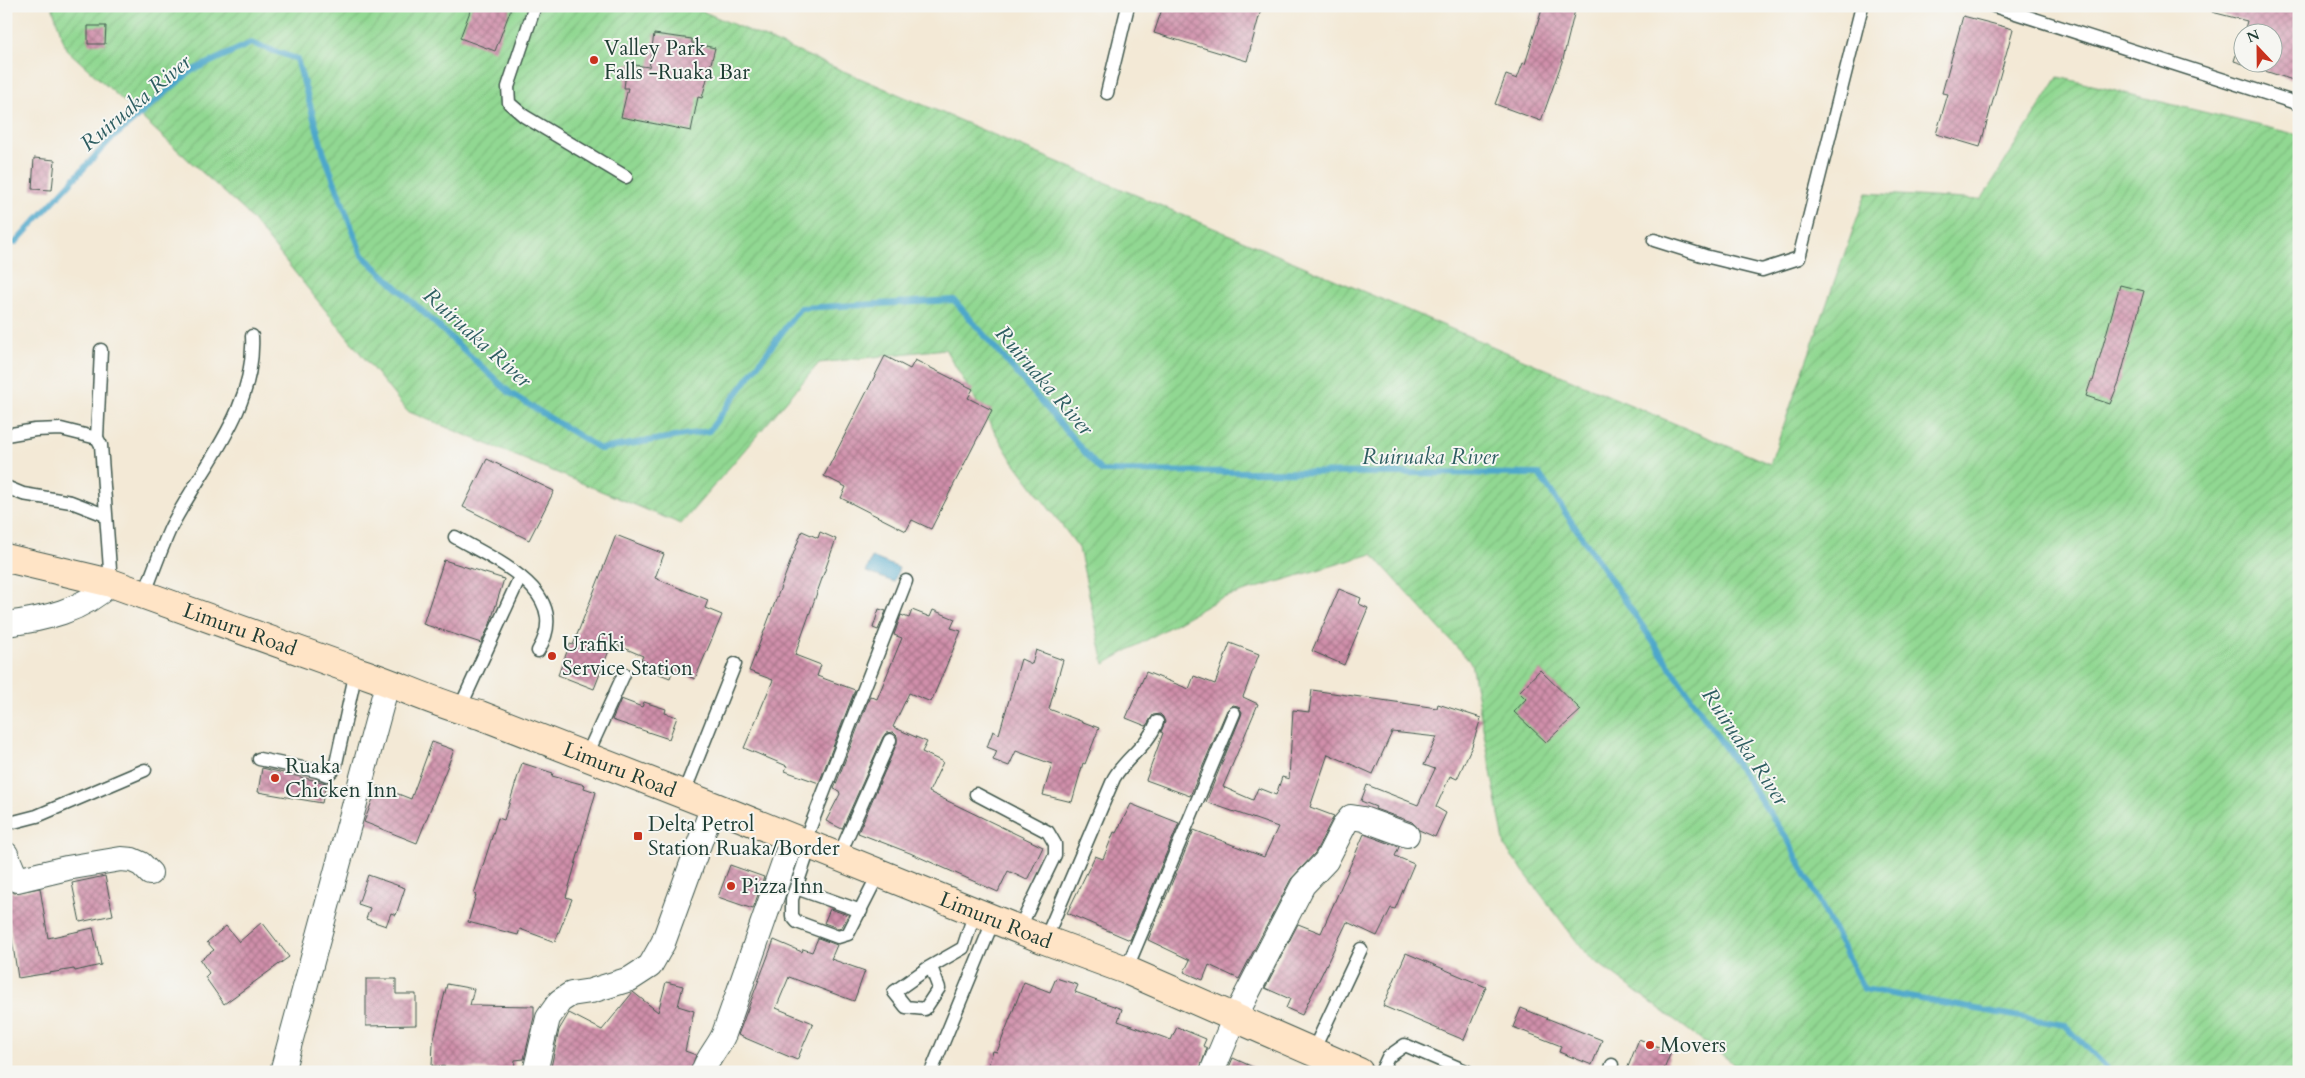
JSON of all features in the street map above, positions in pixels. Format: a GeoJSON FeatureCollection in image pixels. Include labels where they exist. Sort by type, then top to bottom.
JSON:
{"type":"FeatureCollection","features":[{"type":"Feature","properties":{"kind":"main road","name":"Limuru Road"},"geometry":{"type":"LineString","coordinates":[[6,558],[111,583],[356,672],[388,681],[459,710],[480,715],[684,794],[838,858],[1045,940],[1126,970],[1235,1017],[1340,1066]]}},
{"type":"Feature","properties":{"kind":"street"},"geometry":{"type":"LineString","coordinates":[[6,624],[42,619],[76,607],[98,595],[111,583]]}},
{"type":"Feature","properties":{"kind":"street"},"geometry":{"type":"LineString","coordinates":[[282,1072],[388,681]]}},
{"type":"Feature","properties":{"kind":"street"},"geometry":{"type":"LineString","coordinates":[[535,1072],[548,1018],[560,1001],[571,994],[591,991],[630,980],[650,966],[663,943],[713,806]]}},
{"type":"Feature","properties":{"kind":"street"},"geometry":{"type":"LineString","coordinates":[[1212,1072],[1235,1017],[1303,885],[1326,861],[1345,824],[1351,817],[1407,835]]}},
{"type":"Feature","properties":{"kind":"street"},"geometry":{"type":"LineString","coordinates":[[703,1072],[706,1061],[715,1051],[724,1034],[802,843]]}},
{"type":"Feature","properties":{"kind":"street"},"geometry":{"type":"LineString","coordinates":[[6,854],[12,882],[67,868],[121,859],[132,860],[141,864],[150,873]]}},
{"type":"Feature","properties":{"kind":"lane"},"geometry":{"type":"LineString","coordinates":[[535,6],[508,87],[509,103],[516,111],[626,177]]}},
{"type":"Feature","properties":{"kind":"lane"},"geometry":{"type":"LineString","coordinates":[[1107,93],[1118,38],[1128,6]]}},
{"type":"Feature","properties":{"kind":"lane"},"geometry":{"type":"LineString","coordinates":[[1654,240],[1705,256],[1762,270],[1799,258],[1862,6]]}},
{"type":"Feature","properties":{"kind":"lane"},"geometry":{"type":"LineString","coordinates":[[1994,6],[2299,104]]}},
{"type":"Feature","properties":{"kind":"lane"},"geometry":{"type":"LineString","coordinates":[[144,595],[171,528],[213,458],[242,398],[250,378],[253,354],[252,336]]}},
{"type":"Feature","properties":{"kind":"lane"},"geometry":{"type":"LineString","coordinates":[[101,350],[97,438],[101,445],[111,583]]}},
{"type":"Feature","properties":{"kind":"lane"},"geometry":{"type":"LineString","coordinates":[[6,436],[35,430],[61,429],[97,438]]}},
{"type":"Feature","properties":{"kind":"lane"},"geometry":{"type":"LineString","coordinates":[[6,486],[22,494],[71,502],[105,515]]}},
{"type":"Feature","properties":{"kind":"lane"},"geometry":{"type":"LineString","coordinates":[[455,536],[533,587],[547,611],[547,629],[538,651]]}},
{"type":"Feature","properties":{"kind":"lane"},"geometry":{"type":"LineString","coordinates":[[459,710],[520,577]]}},
{"type":"Feature","properties":{"kind":"lane"},"geometry":{"type":"LineString","coordinates":[[879,873],[851,932],[838,937],[794,919],[792,898],[796,888],[802,843],[906,580]]}},
{"type":"Feature","properties":{"kind":"lane"},"geometry":{"type":"LineString","coordinates":[[684,794],[735,664]]}},
{"type":"Feature","properties":{"kind":"lane"},"geometry":{"type":"LineString","coordinates":[[259,760],[316,771],[327,775],[331,772],[338,760],[356,672]]}},
{"type":"Feature","properties":{"kind":"lane"},"geometry":{"type":"LineString","coordinates":[[586,757],[624,674]]}},
{"type":"Feature","properties":{"kind":"lane"},"geometry":{"type":"LineString","coordinates":[[1126,970],[1234,713]]}},
{"type":"Feature","properties":{"kind":"lane"},"geometry":{"type":"LineString","coordinates":[[1045,940],[1114,778],[1121,765],[1139,750],[1152,735],[1157,722]]}},
{"type":"Feature","properties":{"kind":"lane"},"geometry":{"type":"LineString","coordinates":[[838,858],[890,740]]}},
{"type":"Feature","properties":{"kind":"lane"},"geometry":{"type":"LineString","coordinates":[[6,824],[37,816],[145,770]]}},
{"type":"Feature","properties":{"kind":"lane"},"geometry":{"type":"LineString","coordinates":[[976,794],[1048,832],[1055,844],[1055,855],[1019,929]]}},
{"type":"Feature","properties":{"kind":"lane"},"geometry":{"type":"LineString","coordinates":[[796,888],[861,911]]}},
{"type":"Feature","properties":{"kind":"lane"},"geometry":{"type":"LineString","coordinates":[[931,967],[963,948],[984,915]]}},
{"type":"Feature","properties":{"kind":"lane"},"geometry":{"type":"LineString","coordinates":[[931,1072],[984,915]]}},
{"type":"Feature","properties":{"kind":"lane"},"geometry":{"type":"LineString","coordinates":[[1340,1066],[1361,949]]}},
{"type":"Feature","properties":{"kind":"lane"},"geometry":{"type":"LineString","coordinates":[[1381,1072],[1388,1057],[1404,1045],[1468,1072]]}},
{"type":"Feature","properties":{"kind":"green space"},"geometry":{"type":"Polygon","coordinates":[[[52,6],[690,6],[1770,464],[1866,193],[1981,200],[2058,77],[2299,135],[2299,1072],[1745,1072],[1587,955],[1505,847],[1471,663],[1372,554],[1219,599],[1104,664],[1079,548],[1010,457],[945,349],[819,363],[681,524],[407,411],[246,212],[66,49],[52,6]]]}},
{"type":"Feature","properties":{"kind":"water"},"geometry":{"type":"Polygon","coordinates":[[[872,557],[899,568],[894,582],[866,572],[872,557]]]}},
{"type":"Feature","properties":{"kind":"building"},"geometry":{"type":"Polygon","coordinates":[[[472,6],[512,6],[495,51],[460,38],[472,6]]]}},
{"type":"Feature","properties":{"kind":"building"},"geometry":{"type":"Polygon","coordinates":[[[1163,6],[1262,6],[1247,61],[1154,33],[1163,6]]]}},
{"type":"Feature","properties":{"kind":"building"},"geometry":{"type":"Polygon","coordinates":[[[1543,6],[1576,6],[1563,59],[1541,121],[1495,104],[1506,75],[1517,79],[1523,63],[1525,64],[1543,6]]]}},
{"type":"Feature","properties":{"kind":"building"},"geometry":{"type":"Polygon","coordinates":[[[2213,6],[2299,6],[2299,82],[2268,72],[2282,72],[2282,22],[2247,22],[2212,12],[2213,6]]]}},
{"type":"Feature","properties":{"kind":"building"},"geometry":{"type":"Polygon","coordinates":[[[1963,16],[2013,29],[1980,147],[1936,134],[1948,94],[1942,93],[1963,16]]]}},
{"type":"Feature","properties":{"kind":"building"},"geometry":{"type":"Polygon","coordinates":[[[88,26],[106,26],[105,44],[88,44],[88,26]]]}},
{"type":"Feature","properties":{"kind":"building"},"geometry":{"type":"Polygon","coordinates":[[[654,34],[692,39],[692,43],[715,48],[702,98],[698,97],[691,131],[621,117],[628,88],[624,88],[627,64],[649,67],[654,34]]]}},
{"type":"Feature","properties":{"kind":"building"},"geometry":{"type":"Polygon","coordinates":[[[34,158],[55,160],[52,190],[32,189],[34,158]]]}},
{"type":"Feature","properties":{"kind":"building"},"geometry":{"type":"Polygon","coordinates":[[[2120,285],[2144,291],[2119,382],[2110,404],[2086,396],[2091,381],[2093,381],[2120,285]]]}},
{"type":"Feature","properties":{"kind":"building"},"geometry":{"type":"Polygon","coordinates":[[[885,356],[910,369],[915,360],[973,389],[968,398],[992,410],[931,529],[912,520],[906,531],[841,498],[846,487],[824,476],[885,356]]]}},
{"type":"Feature","properties":{"kind":"building"},"geometry":{"type":"Polygon","coordinates":[[[487,459],[554,491],[529,540],[463,507],[487,459]]]}},
{"type":"Feature","properties":{"kind":"building"},"geometry":{"type":"Polygon","coordinates":[[[802,531],[818,538],[820,532],[836,539],[795,655],[821,665],[817,676],[855,690],[819,783],[785,771],[787,766],[744,748],[773,680],[749,671],[802,531]]]}},
{"type":"Feature","properties":{"kind":"building"},"geometry":{"type":"Polygon","coordinates":[[[616,535],[664,554],[655,578],[708,600],[705,608],[722,615],[695,679],[673,670],[670,678],[644,668],[647,662],[641,660],[643,656],[612,643],[594,689],[558,675],[570,644],[573,645],[616,535]]]}},
{"type":"Feature","properties":{"kind":"building"},"geometry":{"type":"Polygon","coordinates":[[[444,560],[504,579],[490,624],[481,643],[423,624],[444,560]]]}},
{"type":"Feature","properties":{"kind":"building"},"geometry":{"type":"Polygon","coordinates":[[[1339,589],[1361,598],[1359,604],[1368,608],[1344,665],[1312,651],[1339,589]]]}},
{"type":"Feature","properties":{"kind":"building"},"geometry":{"type":"Polygon","coordinates":[[[879,609],[886,611],[878,630],[873,628],[879,609]]]}},
{"type":"Feature","properties":{"kind":"building"},"geometry":{"type":"Polygon","coordinates":[[[912,610],[930,617],[933,610],[955,619],[951,628],[961,631],[931,702],[909,693],[893,727],[927,742],[922,752],[943,762],[929,792],[1043,847],[1027,880],[1008,871],[998,892],[910,853],[858,833],[897,743],[897,736],[893,732],[886,733],[883,737],[842,829],[826,821],[840,794],[839,791],[834,789],[870,696],[877,699],[902,638],[894,635],[901,615],[909,618],[912,610]]]}},
{"type":"Feature","properties":{"kind":"building"},"geometry":{"type":"Polygon","coordinates":[[[1230,643],[1259,654],[1243,697],[1258,704],[1223,787],[1253,800],[1258,788],[1276,795],[1282,777],[1289,779],[1293,710],[1309,712],[1312,690],[1437,708],[1438,704],[1481,718],[1472,746],[1457,779],[1450,776],[1436,807],[1446,813],[1435,837],[1419,830],[1412,822],[1375,809],[1376,807],[1361,801],[1367,785],[1418,805],[1435,769],[1424,765],[1437,737],[1392,732],[1373,774],[1328,754],[1310,807],[1334,816],[1315,853],[1291,879],[1239,979],[1209,965],[1203,980],[1184,972],[1190,960],[1148,940],[1194,830],[1264,857],[1278,827],[1206,802],[1241,716],[1242,712],[1238,706],[1233,705],[1227,710],[1190,796],[1146,780],[1163,733],[1161,732],[1165,722],[1163,717],[1160,714],[1153,715],[1146,726],[1126,718],[1146,672],[1189,689],[1194,676],[1215,684],[1230,643]]]}},
{"type":"Feature","properties":{"kind":"building"},"geometry":{"type":"Polygon","coordinates":[[[1036,650],[1063,660],[1049,709],[1099,728],[1085,764],[1083,763],[1072,802],[1043,795],[1052,764],[1016,751],[1009,766],[993,760],[997,751],[987,747],[993,731],[999,734],[1021,659],[1032,664],[1036,650]]]}},
{"type":"Feature","properties":{"kind":"building"},"geometry":{"type":"Polygon","coordinates":[[[1540,670],[1581,710],[1546,742],[1514,712],[1526,699],[1519,692],[1540,670]]]}},
{"type":"Feature","properties":{"kind":"building"},"geometry":{"type":"Polygon","coordinates":[[[621,699],[642,707],[644,702],[666,709],[665,713],[677,717],[669,739],[612,720],[621,699]]]}},
{"type":"Feature","properties":{"kind":"building"},"geometry":{"type":"Polygon","coordinates":[[[432,742],[454,750],[417,843],[364,822],[378,786],[411,799],[432,742]]]}},
{"type":"Feature","properties":{"kind":"building"},"geometry":{"type":"Polygon","coordinates":[[[522,763],[553,773],[552,776],[585,785],[584,788],[596,792],[566,897],[572,899],[555,942],[520,929],[518,935],[468,922],[476,895],[474,894],[498,818],[504,820],[522,763]]]}},
{"type":"Feature","properties":{"kind":"building"},"geometry":{"type":"Polygon","coordinates":[[[262,768],[326,783],[322,803],[258,792],[262,768]]]}},
{"type":"Feature","properties":{"kind":"building"},"geometry":{"type":"Polygon","coordinates":[[[1131,804],[1179,823],[1130,940],[1067,913],[1095,856],[1103,859],[1114,832],[1116,833],[1131,804]]]}},
{"type":"Feature","properties":{"kind":"building"},"geometry":{"type":"Polygon","coordinates":[[[1364,834],[1399,847],[1395,856],[1414,864],[1395,909],[1391,908],[1377,936],[1347,922],[1302,1015],[1286,1008],[1290,999],[1265,988],[1298,924],[1321,933],[1364,834]]]}},
{"type":"Feature","properties":{"kind":"building"},"geometry":{"type":"Polygon","coordinates":[[[730,865],[764,877],[753,909],[718,897],[730,865]]]}},
{"type":"Feature","properties":{"kind":"building"},"geometry":{"type":"Polygon","coordinates":[[[368,875],[405,888],[396,915],[391,913],[386,926],[366,919],[370,908],[358,904],[368,875]]]}},
{"type":"Feature","properties":{"kind":"building"},"geometry":{"type":"Polygon","coordinates":[[[105,876],[113,915],[80,922],[72,883],[105,876]]]}},
{"type":"Feature","properties":{"kind":"building"},"geometry":{"type":"Polygon","coordinates":[[[6,888],[14,893],[40,888],[48,938],[93,928],[101,965],[75,971],[74,969],[18,978],[6,901],[6,888]]]}},
{"type":"Feature","properties":{"kind":"building"},"geometry":{"type":"Polygon","coordinates":[[[830,909],[848,915],[842,927],[838,928],[824,923],[830,909]]]}},
{"type":"Feature","properties":{"kind":"building"},"geometry":{"type":"Polygon","coordinates":[[[262,922],[289,957],[224,1004],[205,977],[209,973],[200,960],[214,950],[207,942],[226,926],[239,942],[262,922]]]}},
{"type":"Feature","properties":{"kind":"building"},"geometry":{"type":"Polygon","coordinates":[[[818,938],[837,945],[831,959],[865,971],[854,1001],[789,977],[776,1008],[813,1023],[797,1060],[738,1035],[774,940],[802,952],[803,949],[812,952],[818,938]]]}},
{"type":"Feature","properties":{"kind":"building"},"geometry":{"type":"Polygon","coordinates":[[[1406,953],[1486,987],[1464,1040],[1383,1006],[1406,953]]]}},
{"type":"Feature","properties":{"kind":"building"},"geometry":{"type":"Polygon","coordinates":[[[1056,978],[1078,985],[1075,992],[1122,1009],[1118,1021],[1171,1040],[1177,1027],[1206,1039],[1203,1046],[1207,1048],[1199,1072],[986,1072],[993,1051],[997,1052],[1024,982],[1050,992],[1056,978]]]}},
{"type":"Feature","properties":{"kind":"building"},"geometry":{"type":"Polygon","coordinates":[[[366,979],[396,979],[396,994],[416,994],[416,1025],[366,1026],[366,979]]]}},
{"type":"Feature","properties":{"kind":"building"},"geometry":{"type":"Polygon","coordinates":[[[666,982],[683,986],[678,1006],[694,1011],[685,1051],[696,1055],[690,1072],[550,1072],[559,1030],[569,1013],[602,1030],[633,992],[658,1012],[666,982]]]}},
{"type":"Feature","properties":{"kind":"building"},"geometry":{"type":"Polygon","coordinates":[[[447,984],[474,989],[470,1005],[534,1006],[534,1017],[524,1059],[515,1060],[514,1071],[432,1066],[433,1043],[447,984]]]}},
{"type":"Feature","properties":{"kind":"building"},"geometry":{"type":"Polygon","coordinates":[[[1521,1008],[1602,1040],[1592,1065],[1559,1052],[1561,1046],[1513,1027],[1521,1008]]]}},
{"type":"Feature","properties":{"kind":"building"},"geometry":{"type":"Polygon","coordinates":[[[1639,1039],[1671,1052],[1663,1072],[1626,1072],[1639,1039]]]}},
{"type":"Feature","properties":{"kind":"building"},"geometry":{"type":"Polygon","coordinates":[[[1233,1058],[1264,1072],[1227,1072],[1233,1058]]]}},
{"type":"Feature","properties":{"kind":"waterway","name":"Ruiruaka River"},"geometry":{"type":"LineString","coordinates":[[6,245],[16,242],[109,141],[191,71],[251,43],[297,59],[324,154],[362,255],[510,393],[600,449],[709,431],[800,308],[954,300],[1101,471],[1539,474],[1788,840],[1864,989],[2065,1025],[2111,1072]]}},
{"type":"Feature","properties":{"kind":"place","name":"Valley Park Falls -Ruaka Bar"},"geometry":{"type":"Point","coordinates":[594,60]}},
{"type":"Feature","properties":{"kind":"place","name":"Urafiki Service Station"},"geometry":{"type":"Point","coordinates":[552,656]}},
{"type":"Feature","properties":{"kind":"place","name":"Ruaka Chicken Inn"},"geometry":{"type":"Point","coordinates":[275,778]}},
{"type":"Feature","properties":{"kind":"place","name":"Delta Petrol Station Ruaka/Border"},"geometry":{"type":"Point","coordinates":[638,836]}},
{"type":"Feature","properties":{"kind":"place","name":"Pizza Inn"},"geometry":{"type":"Point","coordinates":[731,886]}},
{"type":"Feature","properties":{"kind":"place","name":"Movers"},"geometry":{"type":"Point","coordinates":[1650,1045]}}]}
